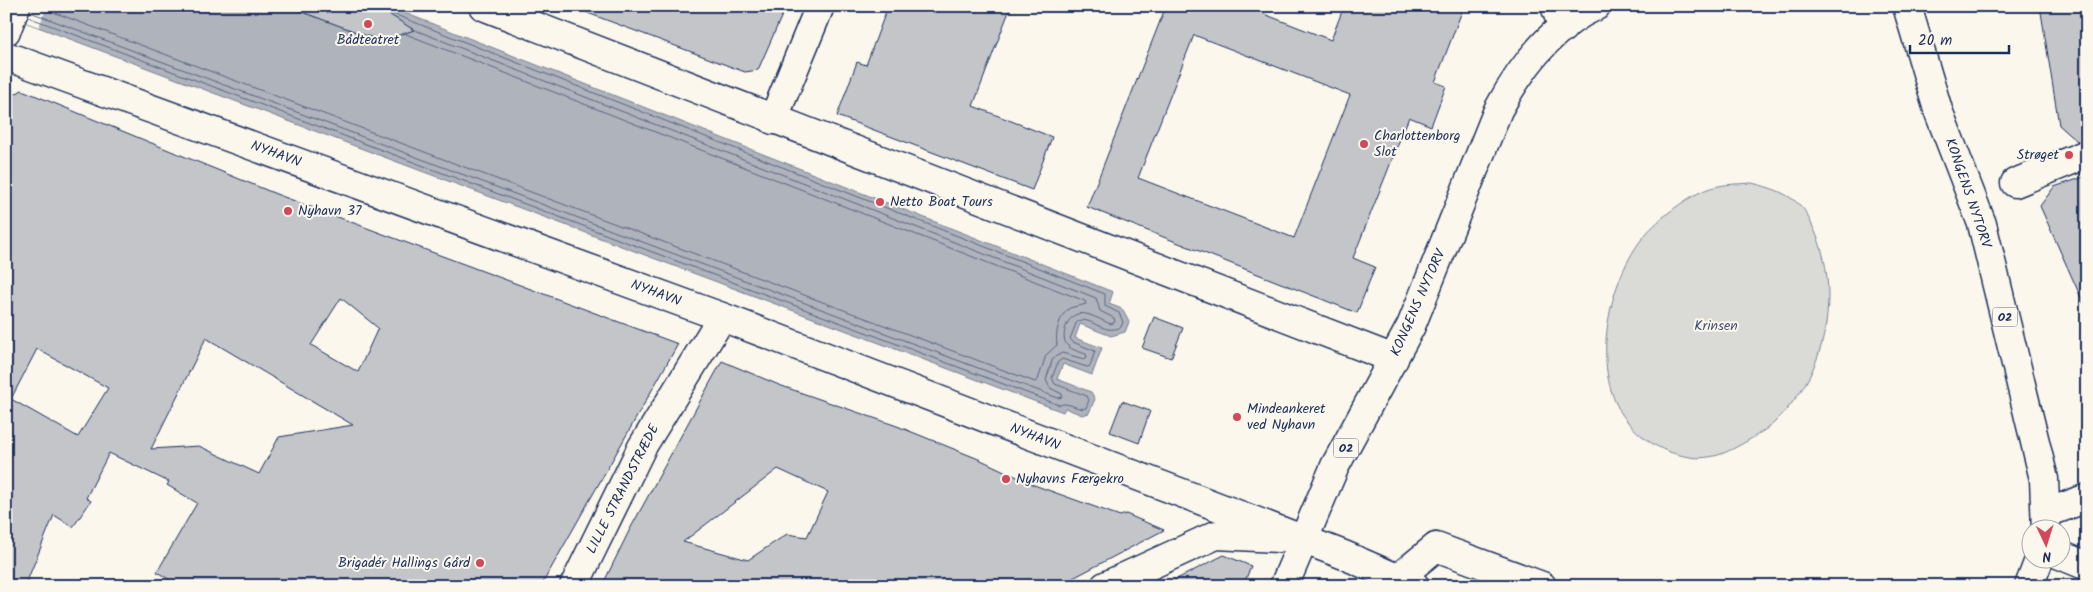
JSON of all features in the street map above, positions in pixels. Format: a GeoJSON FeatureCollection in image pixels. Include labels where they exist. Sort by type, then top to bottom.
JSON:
{"type":"FeatureCollection","features":[{"type":"Feature","properties":{"kind":"street"},"geometry":{"type":"LineString","coordinates":[[483,6],[773,120],[1394,359]]}},
{"type":"Feature","properties":{"kind":"street"},"geometry":{"type":"LineString","coordinates":[[773,120],[820,6]]}},
{"type":"Feature","properties":{"kind":"street","name":"KONGENS NYTORV"},"geometry":{"type":"LineString","coordinates":[[1302,539],[1335,466],[1411,326],[1498,110],[1514,81],[1538,52],[1559,17],[1596,6]]}},
{"type":"Feature","properties":{"kind":"street","name":"KONGENS NYTORV"},"geometry":{"type":"LineString","coordinates":[[1907,8],[1938,110],[1982,224],[2044,479],[2046,520]]}},
{"type":"Feature","properties":{"kind":"street","name":"NYHAVN"},"geometry":{"type":"LineString","coordinates":[[6,56],[722,317],[1302,539]]}},
{"type":"Feature","properties":{"kind":"street"},"geometry":{"type":"LineString","coordinates":[[2015,183],[2087,154]]}},
{"type":"Feature","properties":{"kind":"street","name":"LILLE STRANDSTRÆDE"},"geometry":{"type":"LineString","coordinates":[[574,586],[642,447],[722,317]]}},
{"type":"Feature","properties":{"kind":"street"},"geometry":{"type":"LineString","coordinates":[[2049,520],[2087,498]]}},
{"type":"Feature","properties":{"kind":"street"},"geometry":{"type":"LineString","coordinates":[[1105,586],[1216,535],[1302,539],[1406,582],[1436,547],[1542,586]]}},
{"type":"Feature","properties":{"kind":"street","name":"O2"},"geometry":{"type":"LineString","coordinates":[[1284,586],[1302,539]]}},
{"type":"Feature","properties":{"kind":"street"},"geometry":{"type":"LineString","coordinates":[[2070,559],[2087,566]]}},
{"type":"Feature","properties":{"kind":"street"},"geometry":{"type":"LineString","coordinates":[[2029,586],[2035,570]]}},
{"type":"Feature","properties":{"kind":"green space","name":"Krinsen"},"geometry":{"type":"Polygon","coordinates":[[[1752,183],[1790,197],[1802,208],[1811,223],[1819,240],[1827,277],[1827,316],[1824,335],[1819,353],[1805,385],[1771,426],[1741,445],[1721,454],[1701,458],[1680,455],[1663,449],[1647,440],[1627,421],[1615,402],[1608,380],[1606,355],[1607,330],[1612,305],[1619,281],[1629,259],[1641,240],[1662,218],[1688,199],[1710,188],[1722,185],[1752,183]]]}},
{"type":"Feature","properties":{"kind":"water"},"geometry":{"type":"Polygon","coordinates":[[[6,6],[387,6],[1113,292],[1109,304],[1122,309],[1129,322],[1125,332],[1111,336],[1080,324],[1075,338],[1102,348],[1092,375],[1063,364],[1057,379],[1091,392],[1095,399],[1089,413],[1082,415],[1065,408],[1063,412],[6,15],[6,6]]]}},
{"type":"Feature","properties":{"kind":"pier"},"geometry":{"type":"Polygon","coordinates":[[[6,6],[47,6],[39,27],[6,15],[6,6]]]}},
{"type":"Feature","properties":{"kind":"building","name":"Bådteatret"},"geometry":{"type":"Polygon","coordinates":[[[295,6],[376,6],[414,30],[388,39],[370,37],[294,9],[295,6]]]}},
{"type":"Feature","properties":{"kind":"building"},"geometry":{"type":"Polygon","coordinates":[[[577,6],[786,6],[758,70],[745,72],[577,9],[577,6]]]}},
{"type":"Feature","properties":{"kind":"building"},"geometry":{"type":"Polygon","coordinates":[[[888,6],[1011,6],[973,106],[1052,137],[1032,190],[837,116],[857,62],[866,65],[888,6]]]}},
{"type":"Feature","properties":{"kind":"building","name":"Charlottenborg Slot"},"geometry":{"type":"Polygon","coordinates":[[[1166,6],[1256,6],[1264,14],[1331,40],[1344,6],[1464,6],[1435,82],[1446,86],[1431,126],[1409,117],[1353,258],[1375,267],[1357,313],[1087,207],[1166,6]],[[1194,35],[1138,178],[1294,238],[1350,95],[1194,35]]]}},
{"type":"Feature","properties":{"kind":"building"},"geometry":{"type":"Polygon","coordinates":[[[2040,6],[2087,6],[2087,139],[2077,141],[2059,125],[2040,6]]]}},
{"type":"Feature","properties":{"kind":"building"},"geometry":{"type":"Polygon","coordinates":[[[22,90],[276,194],[678,344],[541,586],[180,586],[157,572],[197,503],[167,485],[169,482],[109,453],[86,498],[91,501],[73,527],[54,515],[25,586],[6,586],[6,107],[10,97],[22,90]],[[341,298],[311,345],[358,372],[378,328],[341,298]],[[206,338],[151,449],[199,446],[259,474],[279,437],[353,425],[206,338]],[[37,349],[11,399],[78,437],[108,388],[37,349]]]}},
{"type":"Feature","properties":{"kind":"building"},"geometry":{"type":"Polygon","coordinates":[[[2087,176],[2087,311],[2040,206],[2054,187],[2087,176]]]}},
{"type":"Feature","properties":{"kind":"building"},"geometry":{"type":"Polygon","coordinates":[[[1154,317],[1183,328],[1171,358],[1142,348],[1154,317]]]}},
{"type":"Feature","properties":{"kind":"building"},"geometry":{"type":"Polygon","coordinates":[[[722,361],[779,385],[897,426],[981,460],[1034,485],[1120,516],[1126,514],[1164,530],[1058,586],[602,586],[629,531],[722,361]],[[778,469],[683,542],[748,560],[787,534],[807,537],[828,492],[778,469]]]}},
{"type":"Feature","properties":{"kind":"building"},"geometry":{"type":"Polygon","coordinates":[[[1122,401],[1150,411],[1139,443],[1110,432],[1122,401]]]}},
{"type":"Feature","properties":{"kind":"building"},"geometry":{"type":"Polygon","coordinates":[[[1224,555],[1251,566],[1243,586],[1163,586],[1224,555]]]}},
{"type":"Feature","properties":{"kind":"place","name":"Bådteatret"},"geometry":{"type":"Point","coordinates":[368,24]}},
{"type":"Feature","properties":{"kind":"place","name":"Charlottenborg Slot"},"geometry":{"type":"Point","coordinates":[1364,144]}},
{"type":"Feature","properties":{"kind":"place","name":"Strøget"},"geometry":{"type":"Point","coordinates":[2069,155]}},
{"type":"Feature","properties":{"kind":"place","name":"Netto Boat Tours"},"geometry":{"type":"Point","coordinates":[880,202]}},
{"type":"Feature","properties":{"kind":"place","name":"Nyhavn 37"},"geometry":{"type":"Point","coordinates":[288,211]}},
{"type":"Feature","properties":{"kind":"place","name":"Mindeankeret ved Nyhavn"},"geometry":{"type":"Point","coordinates":[1237,417]}},
{"type":"Feature","properties":{"kind":"place","name":"Nyhavns Færgekro"},"geometry":{"type":"Point","coordinates":[1006,479]}},
{"type":"Feature","properties":{"kind":"place","name":"Brigadér Hallings Gård"},"geometry":{"type":"Point","coordinates":[480,563]}}]}
